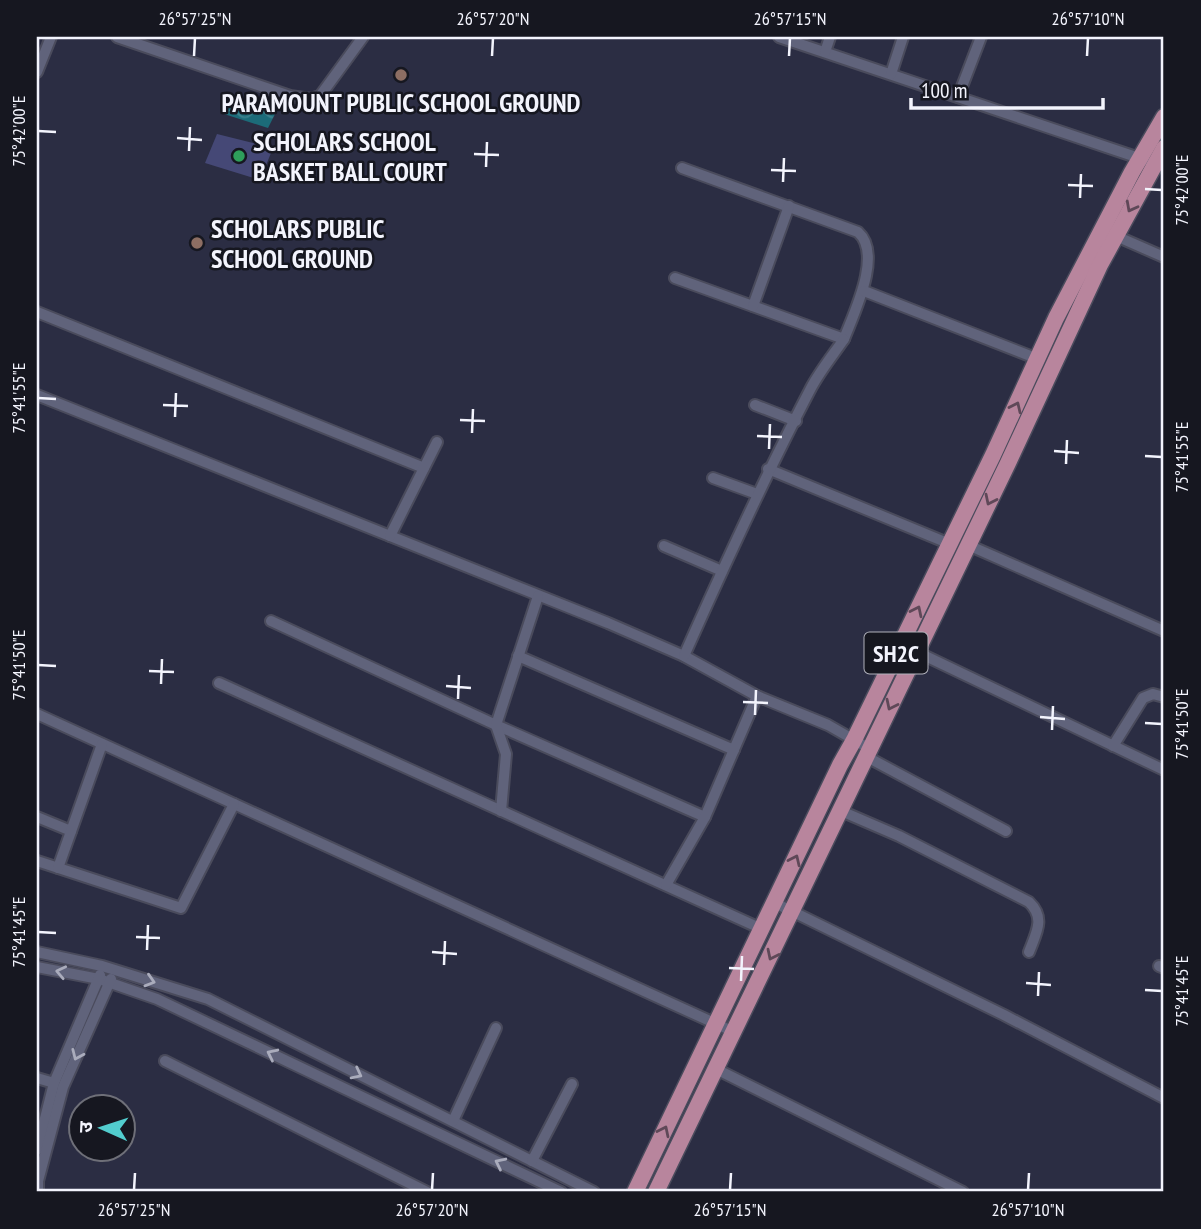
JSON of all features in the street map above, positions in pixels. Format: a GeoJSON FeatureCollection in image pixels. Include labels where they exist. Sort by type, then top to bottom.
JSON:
{"type":"FeatureCollection","features":[{"type":"Feature","properties":{"kind":"main road","name":"SH2C"},"geometry":{"type":"LineString","coordinates":[[635,1192],[839,765],[854,740],[950,544],[1000,459],[1116,236],[1164,117]]}},
{"type":"Feature","properties":{"kind":"main road","name":"SH2C"},"geometry":{"type":"LineString","coordinates":[[656,1192],[968,545],[1038,359],[1147,161],[1164,148]]}},
{"type":"Feature","properties":{"kind":"street"},"geometry":{"type":"LineString","coordinates":[[37,72],[51,37]]}},
{"type":"Feature","properties":{"kind":"street"},"geometry":{"type":"LineString","coordinates":[[117,37],[290,96],[311,99],[320,96],[363,37]]}},
{"type":"Feature","properties":{"kind":"street"},"geometry":{"type":"LineString","coordinates":[[779,37],[1147,161]]}},
{"type":"Feature","properties":{"kind":"street"},"geometry":{"type":"LineString","coordinates":[[825,52],[830,37]]}},
{"type":"Feature","properties":{"kind":"street"},"geometry":{"type":"LineString","coordinates":[[891,74],[903,37]]}},
{"type":"Feature","properties":{"kind":"street"},"geometry":{"type":"LineString","coordinates":[[958,97],[981,37]]}},
{"type":"Feature","properties":{"kind":"street"},"geometry":{"type":"LineString","coordinates":[[682,168],[858,232],[866,239],[869,247],[863,291],[844,339],[812,386],[796,421],[768,469],[684,656]]}},
{"type":"Feature","properties":{"kind":"street"},"geometry":{"type":"LineString","coordinates":[[753,306],[789,206]]}},
{"type":"Feature","properties":{"kind":"street"},"geometry":{"type":"LineString","coordinates":[[1116,236],[1164,257]]}},
{"type":"Feature","properties":{"kind":"street"},"geometry":{"type":"LineString","coordinates":[[675,278],[844,339]]}},
{"type":"Feature","properties":{"kind":"street"},"geometry":{"type":"LineString","coordinates":[[863,291],[1038,359]]}},
{"type":"Feature","properties":{"kind":"street"},"geometry":{"type":"LineString","coordinates":[[37,312],[424,468]]}},
{"type":"Feature","properties":{"kind":"street"},"geometry":{"type":"LineString","coordinates":[[37,396],[684,656],[757,696],[828,725],[854,740],[868,753],[1006,831]]}},
{"type":"Feature","properties":{"kind":"street"},"geometry":{"type":"LineString","coordinates":[[755,405],[796,421]]}},
{"type":"Feature","properties":{"kind":"street"},"geometry":{"type":"LineString","coordinates":[[390,536],[437,442]]}},
{"type":"Feature","properties":{"kind":"street"},"geometry":{"type":"LineString","coordinates":[[768,469],[950,544]]}},
{"type":"Feature","properties":{"kind":"street"},"geometry":{"type":"LineString","coordinates":[[713,478],[757,494]]}},
{"type":"Feature","properties":{"kind":"street"},"geometry":{"type":"LineString","coordinates":[[968,545],[1164,631]]}},
{"type":"Feature","properties":{"kind":"street"},"geometry":{"type":"LineString","coordinates":[[664,546],[722,571]]}},
{"type":"Feature","properties":{"kind":"street"},"geometry":{"type":"LineString","coordinates":[[501,811],[506,754],[496,725],[538,596]]}},
{"type":"Feature","properties":{"kind":"street"},"geometry":{"type":"LineString","coordinates":[[271,621],[496,725],[705,817]]}},
{"type":"Feature","properties":{"kind":"street"},"geometry":{"type":"LineString","coordinates":[[917,652],[1164,770]]}},
{"type":"Feature","properties":{"kind":"street"},"geometry":{"type":"LineString","coordinates":[[518,656],[734,750]]}},
{"type":"Feature","properties":{"kind":"street"},"geometry":{"type":"LineString","coordinates":[[219,683],[762,929]]}},
{"type":"Feature","properties":{"kind":"street"},"geometry":{"type":"LineString","coordinates":[[1113,746],[1143,698],[1153,694],[1164,697]]}},
{"type":"Feature","properties":{"kind":"street"},"geometry":{"type":"LineString","coordinates":[[666,885],[705,817],[757,696]]}},
{"type":"Feature","properties":{"kind":"street"},"geometry":{"type":"LineString","coordinates":[[37,714],[734,1032]]}},
{"type":"Feature","properties":{"kind":"street"},"geometry":{"type":"LineString","coordinates":[[58,868],[102,744]]}},
{"type":"Feature","properties":{"kind":"street"},"geometry":{"type":"LineString","coordinates":[[37,860],[181,908],[234,804]]}},
{"type":"Feature","properties":{"kind":"street"},"geometry":{"type":"LineString","coordinates":[[841,810],[899,836],[1029,902],[1038,912],[1040,925],[1029,952]]}},
{"type":"Feature","properties":{"kind":"street"},"geometry":{"type":"LineString","coordinates":[[37,817],[71,831]]}},
{"type":"Feature","properties":{"kind":"street"},"geometry":{"type":"LineString","coordinates":[[775,903],[1004,1015],[1164,1098]]}},
{"type":"Feature","properties":{"kind":"street"},"geometry":{"type":"LineString","coordinates":[[37,952],[108,968],[208,999],[594,1192]]}},
{"type":"Feature","properties":{"kind":"street"},"geometry":{"type":"LineString","coordinates":[[37,967],[104,981],[157,999],[561,1192]]}},
{"type":"Feature","properties":{"kind":"street"},"geometry":{"type":"LineString","coordinates":[[38,1185],[63,1087],[108,968]]}},
{"type":"Feature","properties":{"kind":"street"},"geometry":{"type":"LineString","coordinates":[[37,1150],[54,1083],[104,981]]}},
{"type":"Feature","properties":{"kind":"street"},"geometry":{"type":"LineString","coordinates":[[453,1121],[496,1028]]}},
{"type":"Feature","properties":{"kind":"street"},"geometry":{"type":"LineString","coordinates":[[165,1061],[427,1192]]}},
{"type":"Feature","properties":{"kind":"street"},"geometry":{"type":"LineString","coordinates":[[716,1069],[963,1192]]}},
{"type":"Feature","properties":{"kind":"street"},"geometry":{"type":"LineString","coordinates":[[37,1078],[54,1083]]}},
{"type":"Feature","properties":{"kind":"street"},"geometry":{"type":"LineString","coordinates":[[532,1161],[572,1084]]}},
{"type":"Feature","properties":{"kind":"shaded area","name":"SCHOLARS SCHOOL BASKET BALL COURT"},"geometry":{"type":"Polygon","coordinates":[[[217,134],[273,148],[260,180],[205,163],[217,134]]]}},
{"type":"Feature","properties":{"kind":"water"},"geometry":{"type":"Polygon","coordinates":[[[234,97],[277,110],[268,128],[224,114],[234,97]]]}},
{"type":"Feature","properties":{"kind":"place","name":"PARAMOUNT PUBLIC SCHOOL GROUND"},"geometry":{"type":"Point","coordinates":[401,75]}},
{"type":"Feature","properties":{"kind":"place","name":"SCHOLARS SCHOOL BASKET BALL COURT"},"geometry":{"type":"Point","coordinates":[239,156]}},
{"type":"Feature","properties":{"kind":"place","name":"SCHOLARS PUBLIC SCHOOL GROUND"},"geometry":{"type":"Point","coordinates":[197,243]}}]}
